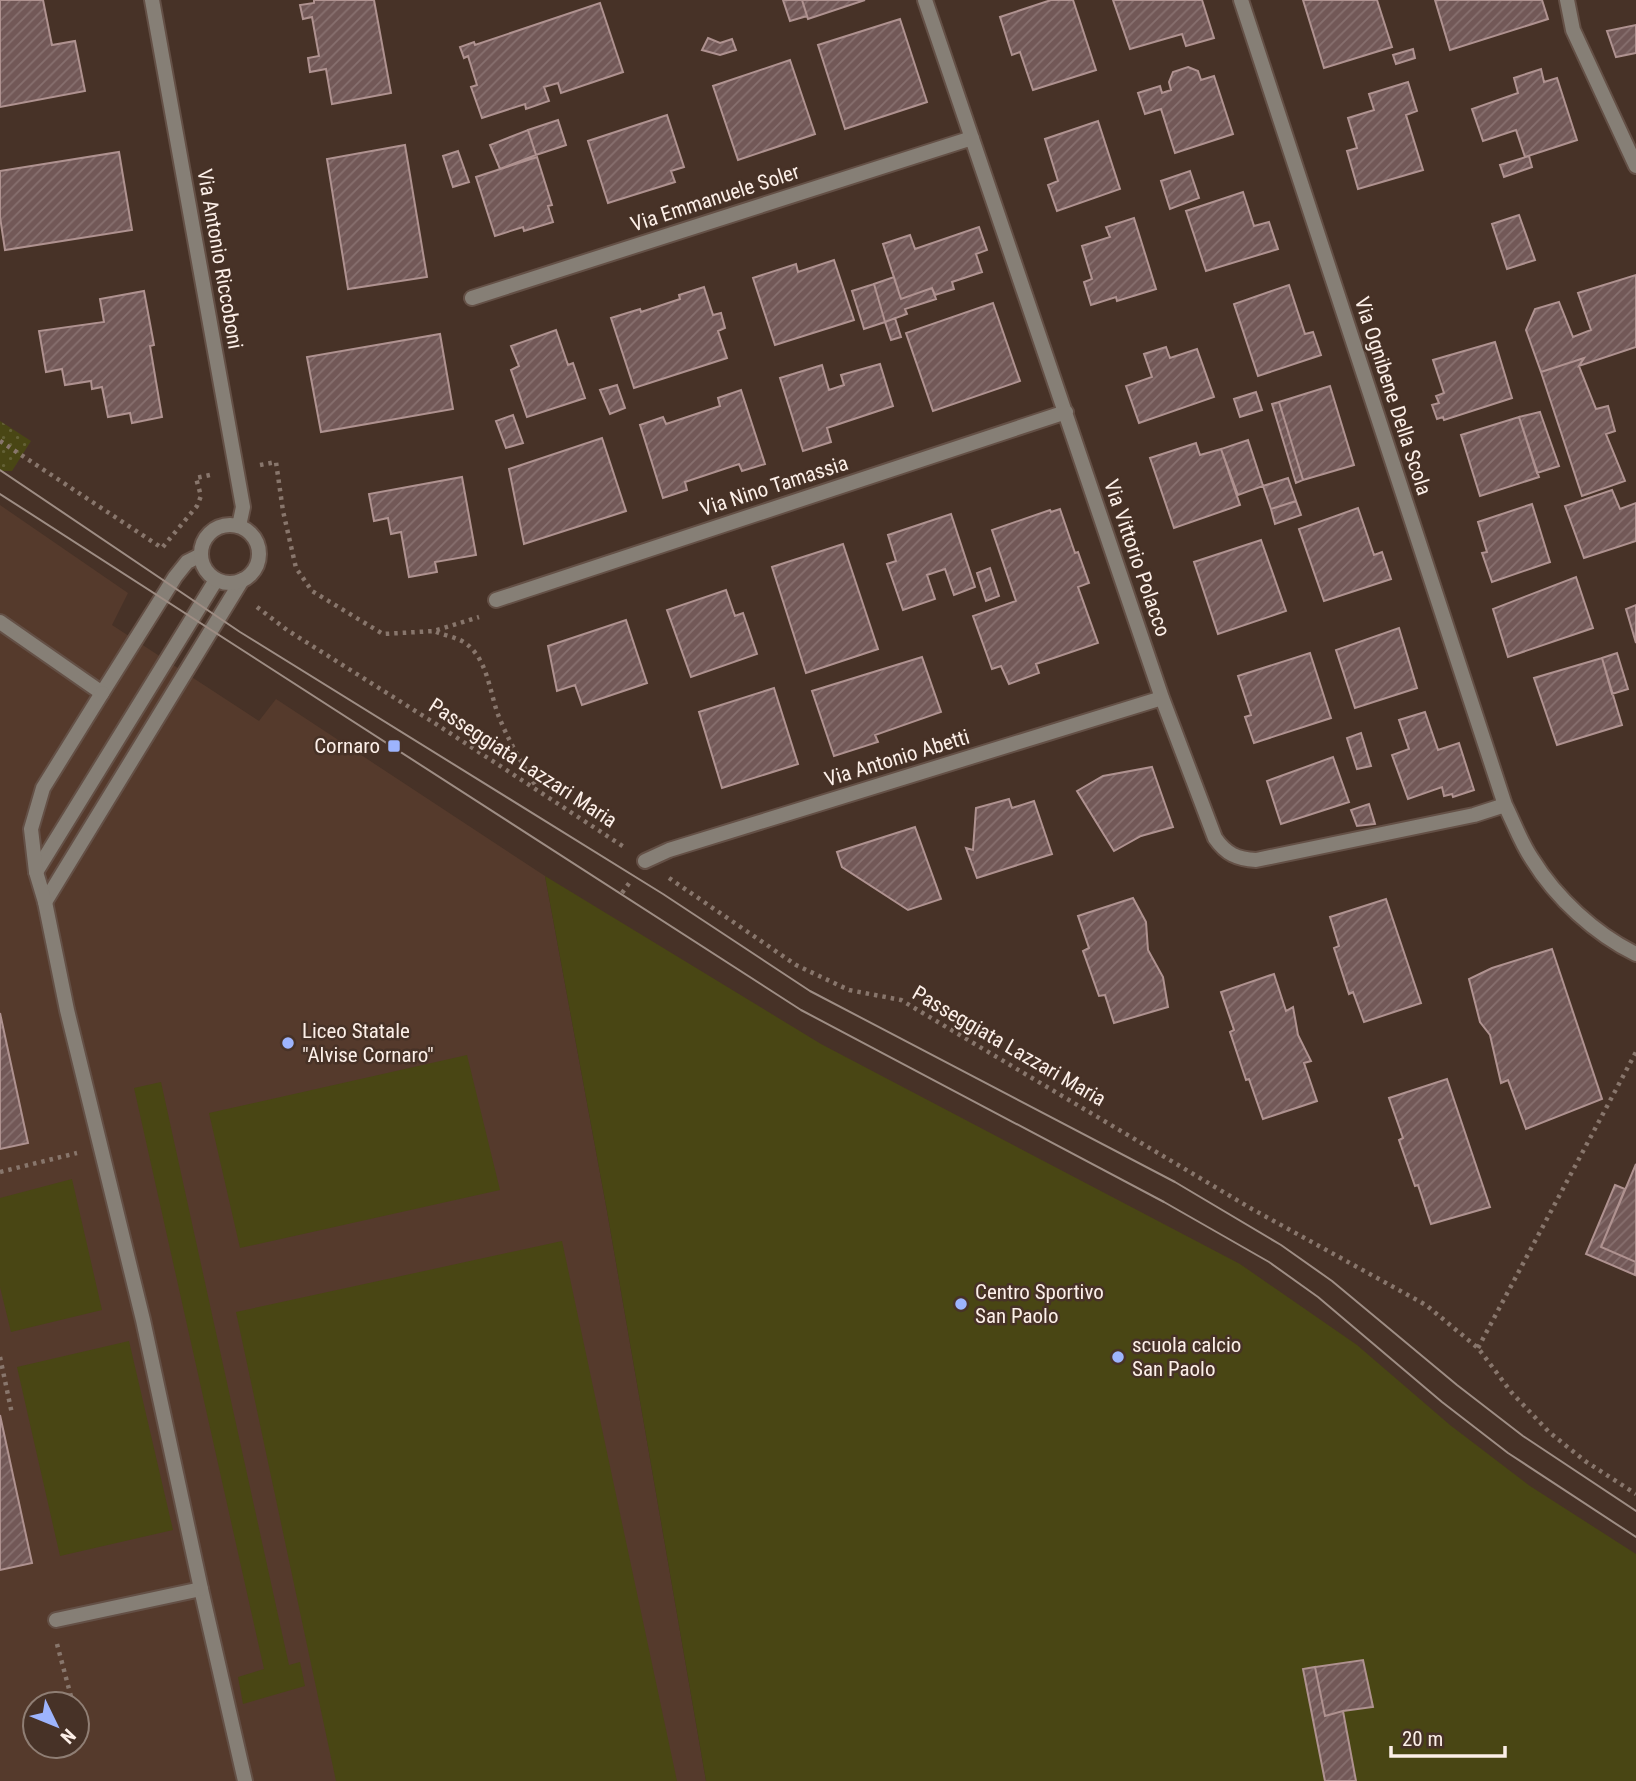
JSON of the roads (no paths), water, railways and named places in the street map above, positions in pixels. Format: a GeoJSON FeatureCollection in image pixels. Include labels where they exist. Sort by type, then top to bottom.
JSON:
{"type":"FeatureCollection","features":[{"type":"Feature","properties":{"kind":"street","name":"Via Antonio Riccoboni"},"geometry":{"type":"LineString","coordinates":[[152,0],[243,507],[239,526]]}},
{"type":"Feature","properties":{"kind":"street","name":"Via Vittorio Polacco"},"geometry":{"type":"LineString","coordinates":[[925,0],[1162,698],[1214,838],[1228,854],[1241,859],[1256,860],[1474,815],[1506,805]]}},
{"type":"Feature","properties":{"kind":"street","name":"Via Ognibene Della Scola"},"geometry":{"type":"LineString","coordinates":[[1241,0],[1506,805],[1531,859],[1552,887],[1580,915],[1636,954]]}},
{"type":"Feature","properties":{"kind":"street"},"geometry":{"type":"LineString","coordinates":[[1567,0],[1573,30],[1636,166]]}},
{"type":"Feature","properties":{"kind":"street","name":"Via Emmanuele Soler"},"geometry":{"type":"LineString","coordinates":[[471,298],[972,138]]}},
{"type":"Feature","properties":{"kind":"street","name":"Via Nino Tamassia"},"geometry":{"type":"LineString","coordinates":[[496,600],[1066,412]]}},
{"type":"Feature","properties":{"kind":"street"},"geometry":{"type":"LineString","coordinates":[[45,902],[240,585],[256,568],[259,558],[255,538],[239,526],[230,524],[212,530],[202,545],[201,555],[208,573],[216,580],[240,585]]}},
{"type":"Feature","properties":{"kind":"street"},"geometry":{"type":"LineString","coordinates":[[201,555],[187,562],[175,577],[102,693],[43,788],[30,829],[36,872],[45,902],[67,1010],[143,1320],[245,1781]]}},
{"type":"Feature","properties":{"kind":"street"},"geometry":{"type":"LineString","coordinates":[[36,872],[216,580]]}},
{"type":"Feature","properties":{"kind":"street"},"geometry":{"type":"LineString","coordinates":[[0,622],[102,693]]}},
{"type":"Feature","properties":{"kind":"street","name":"Via Antonio Abetti"},"geometry":{"type":"LineString","coordinates":[[645,861],[669,850],[1162,698]]}},
{"type":"Feature","properties":{"kind":"street"},"geometry":{"type":"LineString","coordinates":[[55,1626],[201,1589]]}},
{"type":"Feature","properties":{"kind":"tram line"},"geometry":{"type":"LineString","coordinates":[[0,470],[240,632],[663,894],[810,991],[1175,1182],[1281,1245],[1332,1281],[1523,1436],[1636,1511]]}},
{"type":"Feature","properties":{"kind":"tram line"},"geometry":{"type":"LineString","coordinates":[[0,494],[801,1010],[1164,1202],[1269,1262],[1318,1297],[1442,1402],[1508,1453],[1636,1537]]}},
{"type":"Feature","properties":{"kind":"place","name":"Cornaro"},"geometry":{"type":"Point","coordinates":[394,746]}},
{"type":"Feature","properties":{"kind":"place","name":"Liceo Statale \"Alvise Cornaro\""},"geometry":{"type":"Point","coordinates":[288,1043]}},
{"type":"Feature","properties":{"kind":"place","name":"Centro Sportivo San Paolo"},"geometry":{"type":"Point","coordinates":[961,1304]}},
{"type":"Feature","properties":{"kind":"place","name":"scuola calcio San Paolo"},"geometry":{"type":"Point","coordinates":[1118,1357]}}]}
